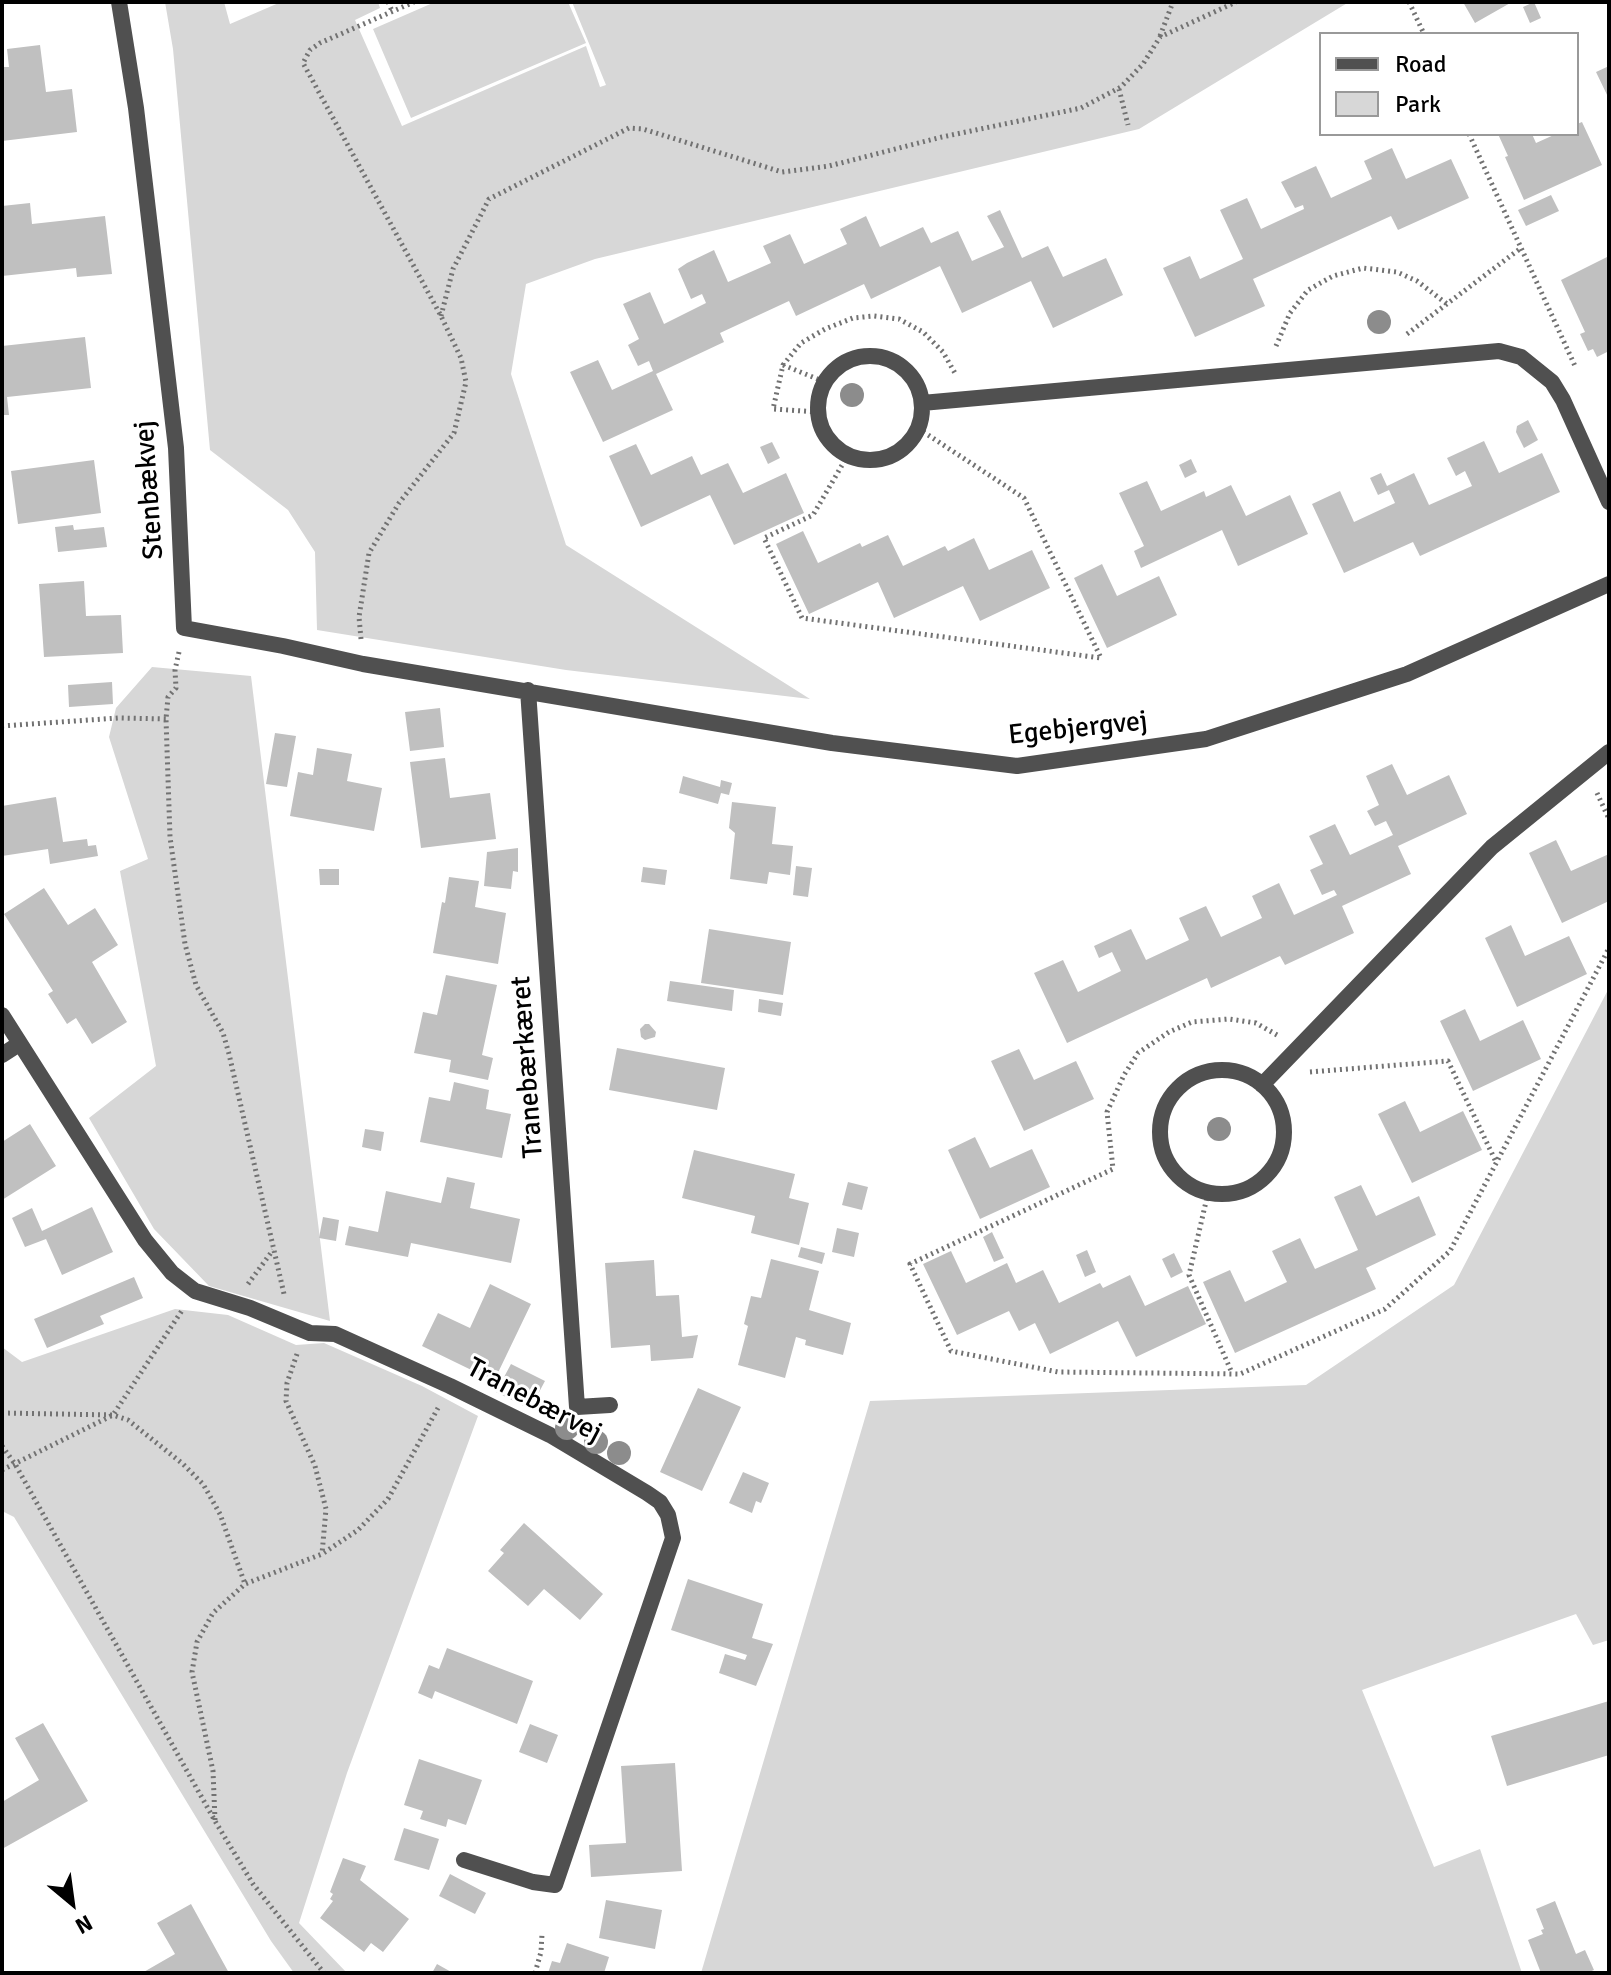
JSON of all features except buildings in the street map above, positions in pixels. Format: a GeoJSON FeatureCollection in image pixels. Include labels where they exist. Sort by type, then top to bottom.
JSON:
{"type":"FeatureCollection","features":[{"type":"Feature","properties":{"kind":"street","name":"Stenbækvej"},"geometry":{"type":"LineString","coordinates":[[119,2],[138,123],[174,432],[184,628]]}},
{"type":"Feature","properties":{"kind":"street"},"geometry":{"type":"LineString","coordinates":[[922,403],[1499,351],[1521,357],[1552,382],[1609,502]]}},
{"type":"Feature","properties":{"kind":"street"},"geometry":{"type":"LineString","coordinates":[[868,355],[886,358],[902,366],[914,379],[922,395],[919,428],[910,442],[897,453],[881,459],[864,460],[848,455],[834,446],[824,433],[818,412],[825,382],[836,368],[851,359],[868,355]]}},
{"type":"Feature","properties":{"kind":"street","name":"Egebjergvej"},"geometry":{"type":"LineString","coordinates":[[528,690],[832,743],[1017,766],[1206,739],[1407,674],[1609,584]]}},
{"type":"Feature","properties":{"kind":"street"},"geometry":{"type":"LineString","coordinates":[[184,628],[363,664],[528,690]]}},
{"type":"Feature","properties":{"kind":"street","name":"Tranebærkæret"},"geometry":{"type":"LineString","coordinates":[[528,690],[577,1407],[610,1405]]}},
{"type":"Feature","properties":{"kind":"street"},"geometry":{"type":"LineString","coordinates":[[1262,1085],[1492,847],[1609,752]]}},
{"type":"Feature","properties":{"kind":"street","name":"Tranebærvej"},"geometry":{"type":"LineString","coordinates":[[2,1015],[145,1240],[172,1273],[195,1291],[235,1303],[310,1333],[335,1334],[450,1386],[550,1435],[647,1493],[660,1502],[668,1515],[673,1538],[555,1885],[533,1882],[464,1860]]}},
{"type":"Feature","properties":{"kind":"street"},"geometry":{"type":"LineString","coordinates":[[2,1055],[19,1044]]}},
{"type":"Feature","properties":{"kind":"street"},"geometry":{"type":"LineString","coordinates":[[1233,1071],[1249,1076],[1262,1085],[1274,1097],[1285,1127],[1284,1144],[1270,1173],[1258,1184],[1227,1195],[1208,1193],[1182,1180],[1163,1154],[1160,1138],[1165,1106],[1186,1081],[1209,1072],[1233,1071]]}},
{"type":"Feature","properties":{"kind":"path"},"geometry":{"type":"LineString","coordinates":[[388,2],[392,11]]}},
{"type":"Feature","properties":{"kind":"path"},"geometry":{"type":"LineString","coordinates":[[363,664],[359,617],[369,553],[399,503],[454,433],[466,382],[461,358],[441,316],[303,63],[310,50],[320,43],[414,2]]}},
{"type":"Feature","properties":{"kind":"path"},"geometry":{"type":"LineString","coordinates":[[441,316],[453,269],[489,199],[629,128],[643,129],[782,172],[829,166],[942,137],[1081,108],[1119,89],[1143,64],[1160,37],[1173,2]]}},
{"type":"Feature","properties":{"kind":"path"},"geometry":{"type":"LineString","coordinates":[[1160,37],[1236,2]]}},
{"type":"Feature","properties":{"kind":"path"},"geometry":{"type":"LineString","coordinates":[[1409,2],[1423,32]]}},
{"type":"Feature","properties":{"kind":"path"},"geometry":{"type":"LineString","coordinates":[[1119,89],[1128,125]]}},
{"type":"Feature","properties":{"kind":"path"},"geometry":{"type":"LineString","coordinates":[[1470,136],[1578,373]]}},
{"type":"Feature","properties":{"kind":"path"},"geometry":{"type":"LineString","coordinates":[[1368,363],[1521,248]]}},
{"type":"Feature","properties":{"kind":"path"},"geometry":{"type":"LineString","coordinates":[[1276,350],[1276,343],[1290,313],[1308,290],[1333,276],[1363,268],[1397,272],[1417,281],[1447,304]]}},
{"type":"Feature","properties":{"kind":"path"},"geometry":{"type":"LineString","coordinates":[[818,412],[773,409],[783,365],[801,343],[853,318],[874,316],[899,319],[923,332],[943,352],[960,382]]}},
{"type":"Feature","properties":{"kind":"path"},"geometry":{"type":"LineString","coordinates":[[783,365],[825,382]]}},
{"type":"Feature","properties":{"kind":"path"},"geometry":{"type":"LineString","coordinates":[[848,455],[813,515],[764,538],[802,618],[1101,658],[1024,498],[919,428]]}},
{"type":"Feature","properties":{"kind":"path"},"geometry":{"type":"LineString","coordinates":[[184,628],[175,670],[176,688],[168,697],[166,719],[170,837],[185,944],[196,985],[223,1033],[229,1054],[286,1302],[286,1323]]}},
{"type":"Feature","properties":{"kind":"path"},"geometry":{"type":"LineString","coordinates":[[2,726],[118,718],[166,719]]}},
{"type":"Feature","properties":{"kind":"path"},"geometry":{"type":"LineString","coordinates":[[1296,1050],[1256,1023],[1229,1019],[1192,1022],[1169,1032],[1138,1053],[1107,1112],[1113,1169],[910,1264],[951,1351],[1058,1372],[1240,1374],[1385,1309],[1450,1251],[1609,948]]}},
{"type":"Feature","properties":{"kind":"path"},"geometry":{"type":"LineString","coordinates":[[1308,1073],[1448,1061],[1497,1162]]}},
{"type":"Feature","properties":{"kind":"path"},"geometry":{"type":"LineString","coordinates":[[1208,1193],[1189,1275],[1232,1373]]}},
{"type":"Feature","properties":{"kind":"path"},"geometry":{"type":"LineString","coordinates":[[235,1303],[273,1249]]}},
{"type":"Feature","properties":{"kind":"path"},"geometry":{"type":"LineString","coordinates":[[2,1470],[113,1415],[195,1291]]}},
{"type":"Feature","properties":{"kind":"path"},"geometry":{"type":"LineString","coordinates":[[310,1333],[295,1358],[287,1383],[286,1401],[315,1466],[326,1509],[322,1554]]}},
{"type":"Feature","properties":{"kind":"path"},"geometry":{"type":"LineString","coordinates":[[215,1821],[213,1771],[192,1672],[197,1642],[213,1613],[245,1584],[322,1554],[358,1530],[388,1499],[450,1386]]}},
{"type":"Feature","properties":{"kind":"path"},"geometry":{"type":"LineString","coordinates":[[2,1413],[113,1415],[134,1425],[203,1484],[220,1514],[245,1584]]}},
{"type":"Feature","properties":{"kind":"path"},"geometry":{"type":"LineString","coordinates":[[2,1446],[253,1884],[324,1973]]}},
{"type":"Feature","properties":{"kind":"path"},"geometry":{"type":"LineString","coordinates":[[535,1973],[542,1934]]}},
{"type":"Feature","properties":{"kind":"green space"},"geometry":{"type":"Polygon","coordinates":[[[165,2],[224,2],[230,24],[281,2],[378,2],[380,8],[355,20],[402,126],[586,46],[600,87],[606,85],[572,2],[1349,2],[1139,129],[595,259],[526,284],[511,374],[566,545],[810,699],[566,670],[317,630],[315,552],[288,510],[210,450],[173,49],[165,2]]]}},
{"type":"Feature","properties":{"kind":"green space"},"geometry":{"type":"Polygon","coordinates":[[[435,2],[568,2],[586,43],[411,118],[373,29],[435,2]]]}},
{"type":"Feature","properties":{"kind":"green space"},"geometry":{"type":"Polygon","coordinates":[[[152,667],[251,676],[330,1321],[209,1286],[154,1229],[89,1118],[156,1066],[120,871],[148,859],[109,737],[116,708],[152,667]]]}},
{"type":"Feature","properties":{"kind":"green space"},"geometry":{"type":"Polygon","coordinates":[[[1609,988],[1609,1640],[1593,1645],[1576,1614],[1362,1690],[1434,1867],[1480,1849],[1522,1973],[701,1973],[870,1401],[1306,1385],[1454,1285],[1609,988]]]}},
{"type":"Feature","properties":{"kind":"green space"},"geometry":{"type":"Polygon","coordinates":[[[175,1309],[228,1315],[296,1345],[324,1343],[422,1386],[478,1416],[347,1773],[299,1923],[347,1973],[294,1973],[271,1941],[14,1517],[2,1511],[2,1347],[22,1362],[175,1309]]]}}]}
